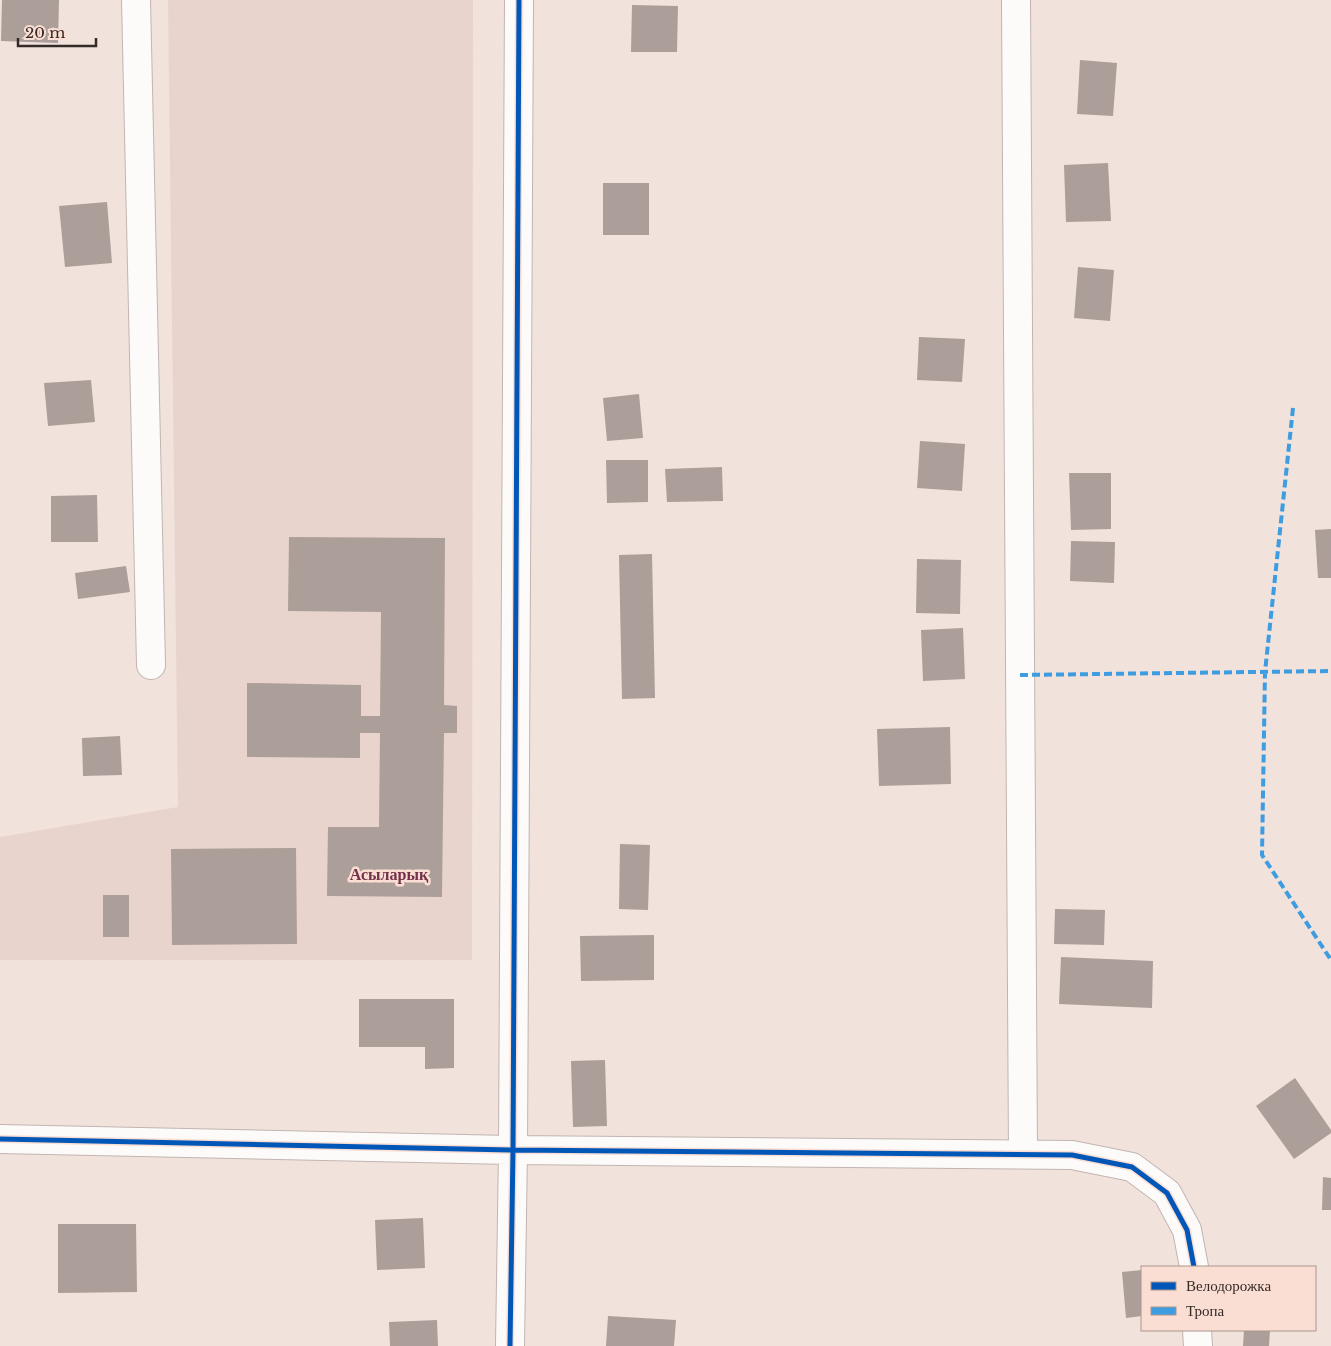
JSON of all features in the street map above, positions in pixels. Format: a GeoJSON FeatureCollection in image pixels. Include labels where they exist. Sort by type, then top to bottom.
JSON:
{"type":"FeatureCollection","features":[{"type":"Feature","properties":{"kind":"street"},"geometry":{"type":"LineString","coordinates":[[136,0],[151,665]]}},
{"type":"Feature","properties":{"kind":"street"},"geometry":{"type":"LineString","coordinates":[[510,1346],[513,1150],[519,0]]}},
{"type":"Feature","properties":{"kind":"street"},"geometry":{"type":"LineString","coordinates":[[1016,0],[1023,1154]]}},
{"type":"Feature","properties":{"kind":"street"},"geometry":{"type":"LineString","coordinates":[[0,1139],[513,1150],[1072,1155],[1132,1167],[1167,1194],[1186,1230],[1194,1266]]}},
{"type":"Feature","properties":{"kind":"street"},"geometry":{"type":"LineString","coordinates":[[1197,1331],[1198,1346]]}},
{"type":"Feature","properties":{"kind":"shaded area"},"geometry":{"type":"Polygon","coordinates":[[[168,0],[473,0],[472,960],[0,960],[0,837],[178,807],[168,0]]]}},
{"type":"Feature","properties":{"kind":"building"},"geometry":{"type":"Polygon","coordinates":[[[2,0],[59,0],[58,43],[1,41],[2,0]]]}},
{"type":"Feature","properties":{"kind":"building"},"geometry":{"type":"Polygon","coordinates":[[[632,5],[678,6],[677,52],[631,52],[632,5]]]}},
{"type":"Feature","properties":{"kind":"building"},"geometry":{"type":"Polygon","coordinates":[[[1080,60],[1117,63],[1113,116],[1077,114],[1080,60]]]}},
{"type":"Feature","properties":{"kind":"building"},"geometry":{"type":"Polygon","coordinates":[[[1108,163],[1111,221],[1066,222],[1064,165],[1108,163]]]}},
{"type":"Feature","properties":{"kind":"building"},"geometry":{"type":"Polygon","coordinates":[[[603,183],[649,183],[649,235],[603,235],[603,183]]]}},
{"type":"Feature","properties":{"kind":"building"},"geometry":{"type":"Polygon","coordinates":[[[107,202],[112,263],[65,267],[59,206],[107,202]]]}},
{"type":"Feature","properties":{"kind":"building"},"geometry":{"type":"Polygon","coordinates":[[[1078,267],[1114,270],[1110,321],[1074,318],[1078,267]]]}},
{"type":"Feature","properties":{"kind":"building"},"geometry":{"type":"Polygon","coordinates":[[[919,337],[965,339],[962,382],[917,380],[919,337]]]}},
{"type":"Feature","properties":{"kind":"building"},"geometry":{"type":"Polygon","coordinates":[[[91,380],[95,422],[48,426],[44,383],[91,380]]]}},
{"type":"Feature","properties":{"kind":"building"},"geometry":{"type":"Polygon","coordinates":[[[639,394],[643,438],[607,441],[603,398],[639,394]]]}},
{"type":"Feature","properties":{"kind":"building"},"geometry":{"type":"Polygon","coordinates":[[[920,441],[965,444],[962,491],[917,488],[920,441]]]}},
{"type":"Feature","properties":{"kind":"building"},"geometry":{"type":"Polygon","coordinates":[[[606,460],[648,460],[648,502],[607,503],[606,460]]]}},
{"type":"Feature","properties":{"kind":"building"},"geometry":{"type":"Polygon","coordinates":[[[722,467],[723,501],[667,502],[665,469],[722,467]]]}},
{"type":"Feature","properties":{"kind":"building"},"geometry":{"type":"Polygon","coordinates":[[[1069,473],[1111,473],[1111,529],[1071,530],[1069,473]]]}},
{"type":"Feature","properties":{"kind":"building"},"geometry":{"type":"Polygon","coordinates":[[[97,495],[98,542],[51,542],[51,496],[97,495]]]}},
{"type":"Feature","properties":{"kind":"building"},"geometry":{"type":"Polygon","coordinates":[[[1331,529],[1331,578],[1318,578],[1315,530],[1331,529]]]}},
{"type":"Feature","properties":{"kind":"building"},"geometry":{"type":"Polygon","coordinates":[[[289,537],[445,538],[444,705],[457,706],[457,733],[444,733],[442,897],[327,896],[328,827],[379,827],[380,733],[360,733],[360,758],[247,757],[247,683],[361,685],[361,716],[380,716],[381,612],[288,611],[289,537]]]}},
{"type":"Feature","properties":{"kind":"building"},"geometry":{"type":"Polygon","coordinates":[[[1071,541],[1115,542],[1114,583],[1070,581],[1071,541]]]}},
{"type":"Feature","properties":{"kind":"building"},"geometry":{"type":"Polygon","coordinates":[[[652,554],[655,698],[622,699],[619,555],[652,554]]]}},
{"type":"Feature","properties":{"kind":"building"},"geometry":{"type":"Polygon","coordinates":[[[917,559],[961,560],[960,614],[916,613],[917,559]]]}},
{"type":"Feature","properties":{"kind":"building"},"geometry":{"type":"Polygon","coordinates":[[[126,566],[130,592],[78,599],[75,573],[126,566]]]}},
{"type":"Feature","properties":{"kind":"building"},"geometry":{"type":"Polygon","coordinates":[[[963,628],[965,679],[923,681],[921,630],[963,628]]]}},
{"type":"Feature","properties":{"kind":"building"},"geometry":{"type":"Polygon","coordinates":[[[950,727],[951,784],[879,786],[877,729],[950,727]]]}},
{"type":"Feature","properties":{"kind":"building"},"geometry":{"type":"Polygon","coordinates":[[[120,736],[122,775],[83,776],[82,738],[120,736]]]}},
{"type":"Feature","properties":{"kind":"building"},"geometry":{"type":"Polygon","coordinates":[[[620,844],[650,845],[648,910],[619,909],[620,844]]]}},
{"type":"Feature","properties":{"kind":"building"},"geometry":{"type":"Polygon","coordinates":[[[296,848],[297,944],[172,945],[171,849],[296,848]]]}},
{"type":"Feature","properties":{"kind":"building"},"geometry":{"type":"Polygon","coordinates":[[[103,895],[129,895],[129,937],[103,937],[103,895]]]}},
{"type":"Feature","properties":{"kind":"building"},"geometry":{"type":"Polygon","coordinates":[[[1055,909],[1105,910],[1104,945],[1054,944],[1055,909]]]}},
{"type":"Feature","properties":{"kind":"building"},"geometry":{"type":"Polygon","coordinates":[[[654,935],[654,980],[581,981],[580,936],[654,935]]]}},
{"type":"Feature","properties":{"kind":"building"},"geometry":{"type":"Polygon","coordinates":[[[1061,957],[1153,961],[1152,1008],[1059,1004],[1061,957]]]}},
{"type":"Feature","properties":{"kind":"building"},"geometry":{"type":"Polygon","coordinates":[[[359,999],[454,999],[454,1068],[425,1069],[425,1047],[359,1047],[359,999]]]}},
{"type":"Feature","properties":{"kind":"building"},"geometry":{"type":"Polygon","coordinates":[[[605,1060],[607,1126],[573,1127],[571,1061],[605,1060]]]}},
{"type":"Feature","properties":{"kind":"building"},"geometry":{"type":"Polygon","coordinates":[[[1295,1078],[1331,1130],[1331,1133],[1294,1159],[1256,1106],[1295,1078]]]}},
{"type":"Feature","properties":{"kind":"building"},"geometry":{"type":"Polygon","coordinates":[[[1323,1177],[1331,1178],[1331,1210],[1322,1210],[1323,1177]]]}},
{"type":"Feature","properties":{"kind":"building"},"geometry":{"type":"Polygon","coordinates":[[[423,1218],[425,1268],[377,1270],[375,1220],[423,1218]]]}},
{"type":"Feature","properties":{"kind":"building"},"geometry":{"type":"Polygon","coordinates":[[[58,1224],[136,1224],[137,1292],[58,1293],[58,1224]]]}},
{"type":"Feature","properties":{"kind":"building"},"geometry":{"type":"Polygon","coordinates":[[[1141,1270],[1141,1316],[1126,1318],[1122,1272],[1141,1270]]]}},
{"type":"Feature","properties":{"kind":"building"},"geometry":{"type":"Polygon","coordinates":[[[608,1316],[676,1320],[674,1346],[606,1346],[608,1316]]]}},
{"type":"Feature","properties":{"kind":"building"},"geometry":{"type":"Polygon","coordinates":[[[437,1320],[438,1346],[390,1346],[389,1322],[437,1320]]]}},
{"type":"Feature","properties":{"kind":"building"},"geometry":{"type":"Polygon","coordinates":[[[1244,1331],[1270,1331],[1269,1346],[1243,1346],[1244,1331]]]}},
{"type":"Feature","properties":{"kind":"marked path"},"geometry":{"type":"LineString","coordinates":[[1293,408],[1265,672],[1262,855],[1331,960]]}},
{"type":"Feature","properties":{"kind":"marked path"},"geometry":{"type":"LineString","coordinates":[[1020,675],[1331,671]]}},
{"type":"Feature","properties":{"kind":"cycle path"},"geometry":{"type":"LineString","coordinates":[[510,1346],[513,1150],[519,0]]}},
{"type":"Feature","properties":{"kind":"cycle path"},"geometry":{"type":"LineString","coordinates":[[0,1139],[513,1150],[1072,1155],[1132,1167],[1167,1193],[1187,1230],[1194,1266]]}},
{"type":"Feature","properties":{"kind":"district","name":"Асыларық"},"geometry":{"type":"Point","coordinates":[389,874]}}]}
